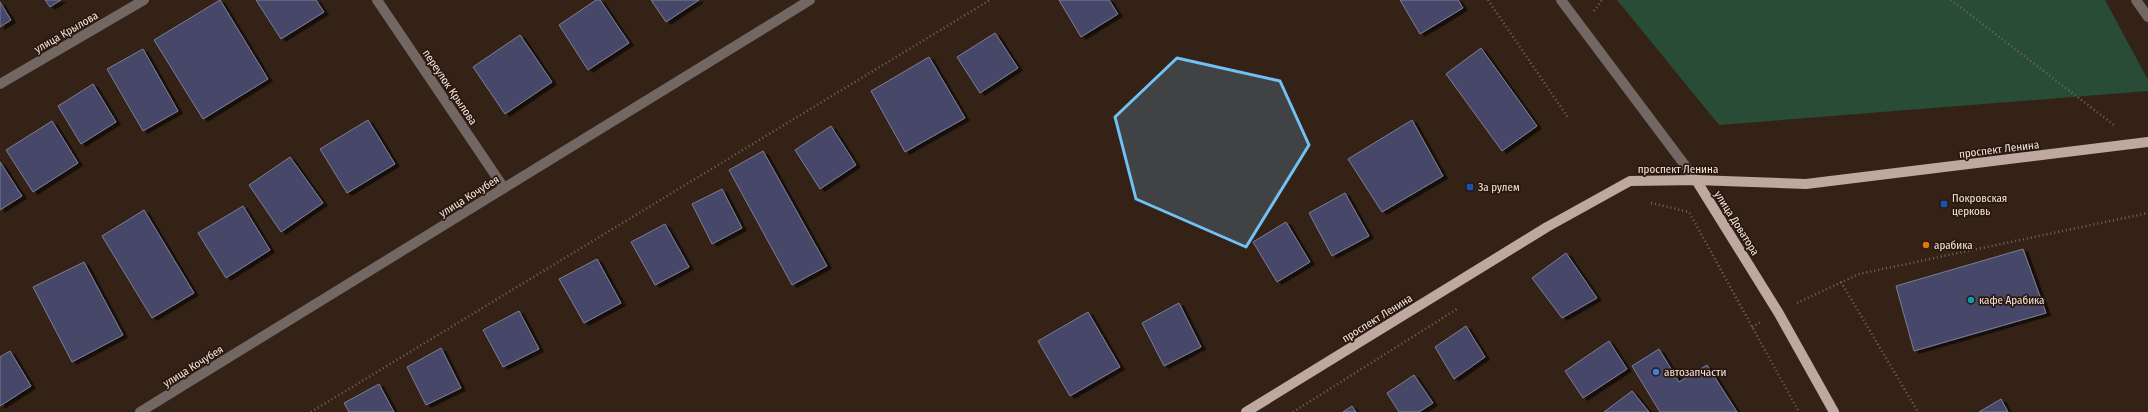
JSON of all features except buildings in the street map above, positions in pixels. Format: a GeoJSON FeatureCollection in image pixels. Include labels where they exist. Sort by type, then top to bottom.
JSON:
{"type":"FeatureCollection","features":[{"type":"Feature","properties":{"kind":"main road","name":"проспект Ленина"},"geometry":{"type":"LineString","coordinates":[[1246,412],[1547,227],[1630,181],[1696,180],[1806,184],[2143,143]]}},
{"type":"Feature","properties":{"kind":"main road","name":"улица Доватора"},"geometry":{"type":"LineString","coordinates":[[1696,180],[1778,312],[1834,412]]}},
{"type":"Feature","properties":{"kind":"street","name":"улица Крылова"},"geometry":{"type":"LineString","coordinates":[[0,84],[144,0]]}},
{"type":"Feature","properties":{"kind":"street","name":"переулок Крылова"},"geometry":{"type":"LineString","coordinates":[[377,0],[504,188]]}},
{"type":"Feature","properties":{"kind":"street","name":"улица Кочубея"},"geometry":{"type":"LineString","coordinates":[[140,412],[810,0]]}},
{"type":"Feature","properties":{"kind":"street","name":"улица Доватора"},"geometry":{"type":"LineString","coordinates":[[1561,0],[1696,180]]}},
{"type":"Feature","properties":{"kind":"street"},"geometry":{"type":"LineString","coordinates":[[2136,0],[2148,17]]}},
{"type":"Feature","properties":{"kind":"path"},"geometry":{"type":"LineString","coordinates":[[311,412],[990,0]]}},
{"type":"Feature","properties":{"kind":"path"},"geometry":{"type":"LineString","coordinates":[[1488,0],[1569,119]]}},
{"type":"Feature","properties":{"kind":"path"},"geometry":{"type":"LineString","coordinates":[[1951,0],[2143,143]]}},
{"type":"Feature","properties":{"kind":"path"},"geometry":{"type":"LineString","coordinates":[[1648,202],[1689,212],[1799,412]]}},
{"type":"Feature","properties":{"kind":"path"},"geometry":{"type":"LineString","coordinates":[[1752,327],[1778,312],[1859,274],[2148,213]]}},
{"type":"Feature","properties":{"kind":"path"},"geometry":{"type":"LineString","coordinates":[[1841,282],[1918,412]]}},
{"type":"Feature","properties":{"kind":"highlighted area"},"geometry":{"type":"Polygon","coordinates":[[[1177,58],[1280,81],[1309,145],[1246,247],[1136,199],[1115,117],[1177,58]]]}},
{"type":"Feature","properties":{"kind":"green space"},"geometry":{"type":"Polygon","coordinates":[[[1617,0],[2105,0],[2148,80],[2148,91],[1719,125],[1617,0]]]}},
{"type":"Feature","properties":{"kind":"place","name":"За рулем"},"geometry":{"type":"Point","coordinates":[1470,187]}},
{"type":"Feature","properties":{"kind":"place","name":"Покровская церковь"},"geometry":{"type":"Point","coordinates":[1944,204]}},
{"type":"Feature","properties":{"kind":"place","name":"арабика"},"geometry":{"type":"Point","coordinates":[1926,245]}},
{"type":"Feature","properties":{"kind":"place","name":"кафе Арабика"},"geometry":{"type":"Point","coordinates":[1971,300]}},
{"type":"Feature","properties":{"kind":"place","name":"автозапчасти"},"geometry":{"type":"Point","coordinates":[1656,372]}}]}
